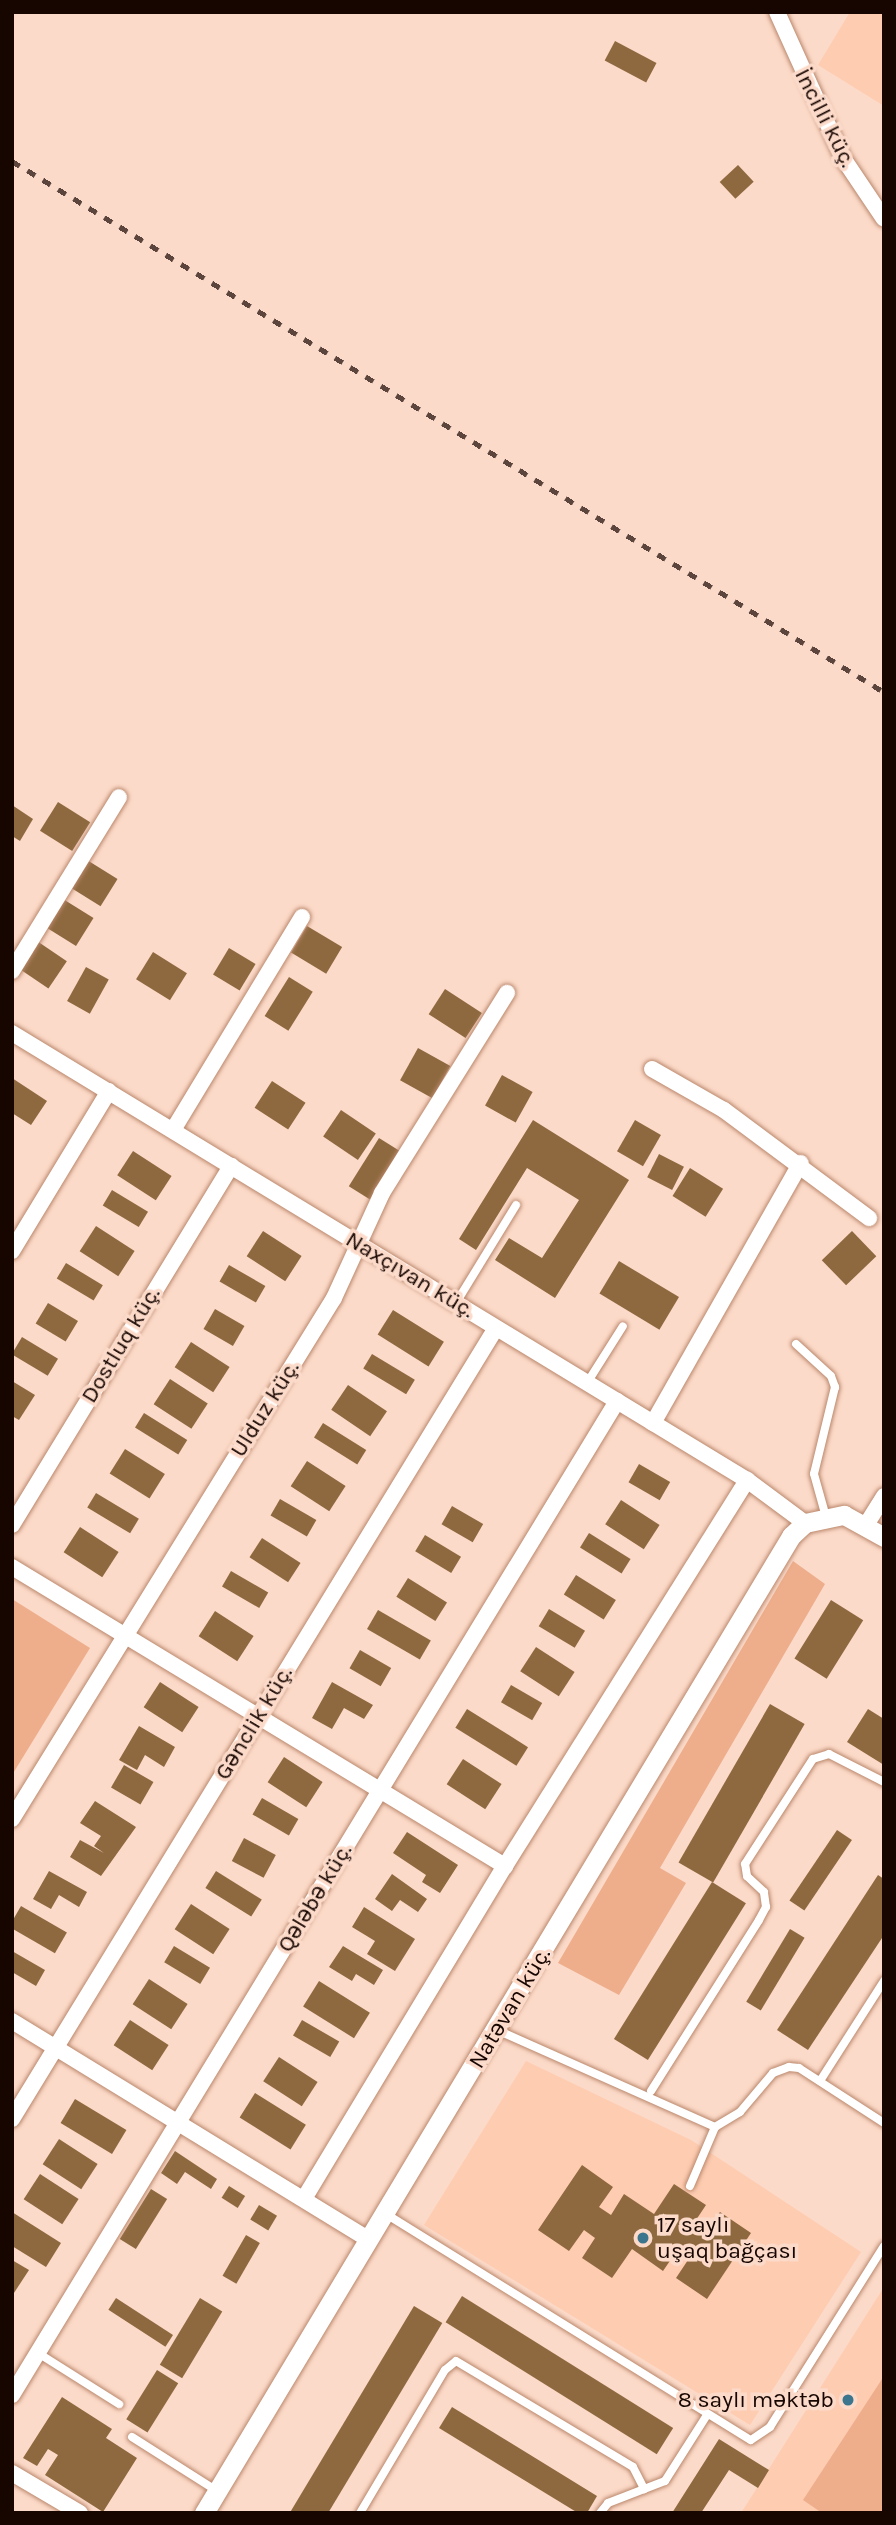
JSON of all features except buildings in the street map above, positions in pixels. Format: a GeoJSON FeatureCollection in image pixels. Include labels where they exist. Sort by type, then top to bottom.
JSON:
{"type":"FeatureCollection","features":[{"type":"Feature","properties":{"kind":"street","name":"İncilli küç."},"geometry":{"type":"LineString","coordinates":[[777,12],[843,158],[884,219]]}},
{"type":"Feature","properties":{"kind":"street"},"geometry":{"type":"LineString","coordinates":[[12,971],[119,797]]}},
{"type":"Feature","properties":{"kind":"street"},"geometry":{"type":"LineString","coordinates":[[173,1130],[302,917]]}},
{"type":"Feature","properties":{"kind":"street","name":"Ulduz küç."},"geometry":{"type":"LineString","coordinates":[[12,1819],[334,1298],[382,1193],[507,993]]}},
{"type":"Feature","properties":{"kind":"street","name":"Naxçıvan küç."},"geometry":{"type":"LineString","coordinates":[[12,1033],[747,1480],[805,1523]]}},
{"type":"Feature","properties":{"kind":"street"},"geometry":{"type":"LineString","coordinates":[[652,1069],[724,1110],[801,1163],[869,1217]]}},
{"type":"Feature","properties":{"kind":"street"},"geometry":{"type":"LineString","coordinates":[[12,1251],[109,1091]]}},
{"type":"Feature","properties":{"kind":"street"},"geometry":{"type":"LineString","coordinates":[[653,1423],[801,1163]]}},
{"type":"Feature","properties":{"kind":"street","name":"Dostluq küç."},"geometry":{"type":"LineString","coordinates":[[12,1525],[231,1166]]}},
{"type":"Feature","properties":{"kind":"street","name":"Gənclik küç."},"geometry":{"type":"LineString","coordinates":[[12,2119],[496,1328]]}},
{"type":"Feature","properties":{"kind":"street","name":"Qələbə küç."},"geometry":{"type":"LineString","coordinates":[[12,2395],[617,1401]]}},
{"type":"Feature","properties":{"kind":"street"},"geometry":{"type":"LineString","coordinates":[[305,2197],[505,1866],[747,1480]]}},
{"type":"Feature","properties":{"kind":"street"},"geometry":{"type":"LineString","coordinates":[[866,1525],[884,1496]]}},
{"type":"Feature","properties":{"kind":"street"},"geometry":{"type":"LineString","coordinates":[[805,1523],[844,1515],[884,1537]]}},
{"type":"Feature","properties":{"kind":"street","name":"Natəvan küç."},"geometry":{"type":"LineString","coordinates":[[204,2513],[497,2030],[767,1573],[805,1523]]}},
{"type":"Feature","properties":{"kind":"street"},"geometry":{"type":"LineString","coordinates":[[12,1567],[505,1866]]}},
{"type":"Feature","properties":{"kind":"street"},"geometry":{"type":"LineString","coordinates":[[12,2021],[305,2197],[369,2240]]}},
{"type":"Feature","properties":{"kind":"street"},"geometry":{"type":"LineString","coordinates":[[12,2473],[80,2513]]}},
{"type":"Feature","properties":{"kind":"lane"},"geometry":{"type":"LineString","coordinates":[[456,1303],[516,1205]]}},
{"type":"Feature","properties":{"kind":"lane"},"geometry":{"type":"LineString","coordinates":[[587,1383],[624,1326]]}},
{"type":"Feature","properties":{"kind":"lane"},"geometry":{"type":"LineString","coordinates":[[796,1344],[831,1376],[835,1387],[814,1474],[826,1517]]}},
{"type":"Feature","properties":{"kind":"lane"},"geometry":{"type":"LineString","coordinates":[[651,2091],[759,1920],[765,1907],[764,1892],[747,1876],[745,1864],[813,1759],[829,1754],[884,1782]]}},
{"type":"Feature","properties":{"kind":"lane"},"geometry":{"type":"LineString","coordinates":[[820,2081],[884,1981]]}},
{"type":"Feature","properties":{"kind":"lane"},"geometry":{"type":"LineString","coordinates":[[497,2030],[715,2127]]}},
{"type":"Feature","properties":{"kind":"lane"},"geometry":{"type":"LineString","coordinates":[[690,2186],[715,2127],[740,2112],[780,2068],[799,2068],[884,2123]]}},
{"type":"Feature","properties":{"kind":"lane"},"geometry":{"type":"LineString","coordinates":[[386,2214],[751,2440],[770,2427],[884,2246]]}},
{"type":"Feature","properties":{"kind":"lane"},"geometry":{"type":"LineString","coordinates":[[38,2353],[119,2404]]}},
{"type":"Feature","properties":{"kind":"lane"},"geometry":{"type":"LineString","coordinates":[[360,2513],[445,2370],[456,2361],[633,2467],[644,2489]]}},
{"type":"Feature","properties":{"kind":"lane"},"geometry":{"type":"LineString","coordinates":[[600,2513],[608,2503],[665,2481],[707,2415]]}},
{"type":"Feature","properties":{"kind":"lane"},"geometry":{"type":"LineString","coordinates":[[132,2437],[217,2491]]}},
{"type":"Feature","properties":{"kind":"shaded area"},"geometry":{"type":"Polygon","coordinates":[[[850,12],[884,12],[884,106],[818,65],[850,12]]]}},
{"type":"Feature","properties":{"kind":"shaded area"},"geometry":{"type":"Polygon","coordinates":[[[793,1561],[825,1584],[660,1868],[686,1883],[619,1995],[558,1963],[793,1561]]]}},
{"type":"Feature","properties":{"kind":"shaded area"},"geometry":{"type":"Polygon","coordinates":[[[12,1599],[90,1648],[12,1775],[12,1599]]]}},
{"type":"Feature","properties":{"kind":"shaded area","name":"17 saylı uşaq bağçası"},"geometry":{"type":"Polygon","coordinates":[[[526,2061],[691,2140],[861,2252],[750,2425],[424,2225],[526,2061]]]}},
{"type":"Feature","properties":{"kind":"shaded area","name":"8 saylı məktəb"},"geometry":{"type":"Polygon","coordinates":[[[884,2287],[884,2513],[741,2513],[884,2287]]]}},
{"type":"Feature","properties":{"kind":"shaded area"},"geometry":{"type":"Polygon","coordinates":[[[884,2376],[884,2513],[822,2513],[803,2500],[884,2376]]]}},
{"type":"Feature","properties":{"kind":"railway"},"geometry":{"type":"LineString","coordinates":[[12,161],[884,692]]}},
{"type":"Feature","properties":{"kind":"place","name":"17 saylı uşaq bağçası"},"geometry":{"type":"Point","coordinates":[643,2238]}},
{"type":"Feature","properties":{"kind":"place","name":"8 saylı məktəb"},"geometry":{"type":"Point","coordinates":[848,2400]}}]}
